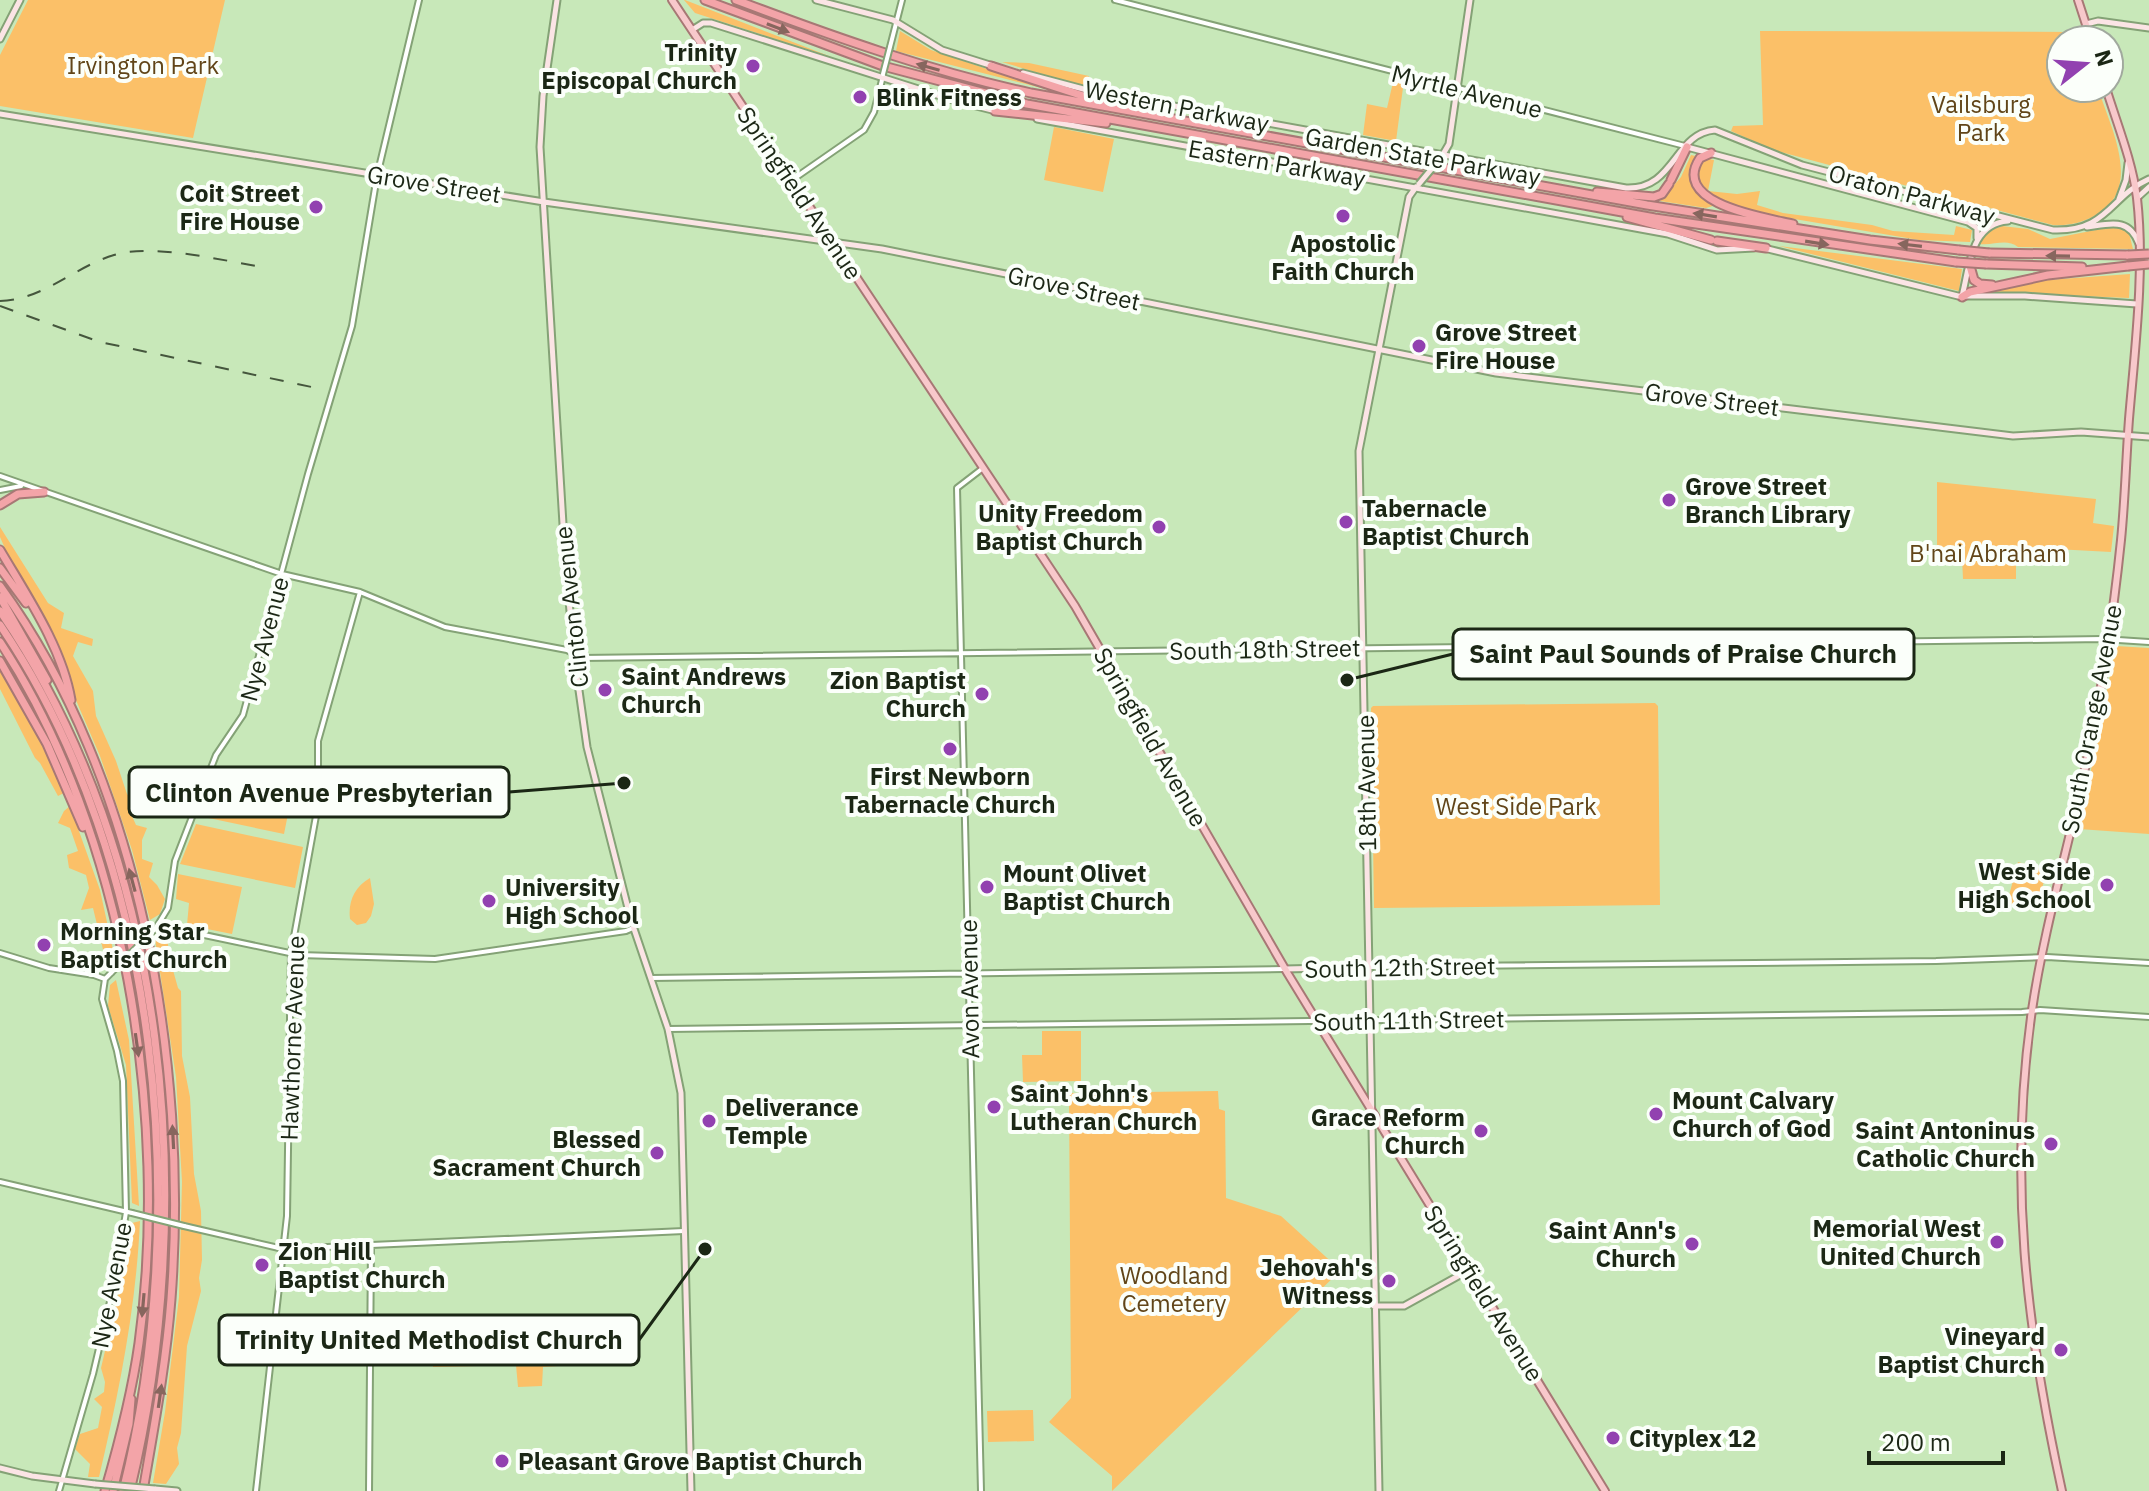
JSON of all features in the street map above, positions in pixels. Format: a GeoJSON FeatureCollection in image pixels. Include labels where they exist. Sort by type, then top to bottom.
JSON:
{"type":"FeatureCollection","features":[{"type":"Feature","properties":{"kind":"highway","name":"Garden State Parkway"},"geometry":{"type":"LineString","coordinates":[[705,0],[852,55],[923,78],[1011,100],[1574,204],[1956,262],[2046,267],[2149,264]]}},
{"type":"Feature","properties":{"kind":"highway","name":"Garden State Parkway"},"geometry":{"type":"LineString","coordinates":[[736,0],[843,40],[936,70],[1015,90],[1536,186],[1837,235],[1959,250],[2149,254]]}},
{"type":"Feature","properties":{"kind":"highway"},"geometry":{"type":"LineString","coordinates":[[991,66],[1141,114]]}},
{"type":"Feature","properties":{"kind":"highway"},"geometry":{"type":"LineString","coordinates":[[995,111],[1164,129]]}},
{"type":"Feature","properties":{"kind":"highway"},"geometry":{"type":"LineString","coordinates":[[1536,186],[1651,197],[1662,194],[1687,147]]}},
{"type":"Feature","properties":{"kind":"highway"},"geometry":{"type":"LineString","coordinates":[[1711,153],[1698,160],[1695,173],[1700,189],[1713,201],[1735,210],[1837,235]]}},
{"type":"Feature","properties":{"kind":"highway"},"geometry":{"type":"LineString","coordinates":[[1574,204],[1714,241],[1766,248]]}},
{"type":"Feature","properties":{"kind":"highway"},"geometry":{"type":"LineString","coordinates":[[1970,266],[1978,283],[2003,285]]}},
{"type":"Feature","properties":{"kind":"highway"},"geometry":{"type":"LineString","coordinates":[[1962,297],[1970,292],[2052,275],[2128,266]]}},
{"type":"Feature","properties":{"kind":"highway"},"geometry":{"type":"LineString","coordinates":[[0,505],[18,494],[44,492]]}},
{"type":"Feature","properties":{"kind":"highway"},"geometry":{"type":"LineString","coordinates":[[0,550],[50,642],[69,689],[72,710]]}},
{"type":"Feature","properties":{"kind":"highway"},"geometry":{"type":"LineString","coordinates":[[0,568],[50,642]]}},
{"type":"Feature","properties":{"kind":"highway"},"geometry":{"type":"LineString","coordinates":[[0,586],[35,638],[72,710],[109,805],[133,883],[153,971],[168,1078],[174,1174],[173,1272],[162,1378],[142,1491]]}},
{"type":"Feature","properties":{"kind":"highway"},"geometry":{"type":"LineString","coordinates":[[0,597],[42,668],[78,752],[109,837],[131,916],[150,1013],[161,1103],[165,1201],[153,1374],[131,1491]]}},
{"type":"Feature","properties":{"kind":"highway"},"geometry":{"type":"LineString","coordinates":[[0,611],[45,685],[78,752]]}},
{"type":"Feature","properties":{"kind":"highway"},"geometry":{"type":"LineString","coordinates":[[0,625],[54,718],[90,802],[124,920],[143,1017],[156,1140],[156,1247],[146,1371],[122,1491]]}},
{"type":"Feature","properties":{"kind":"highway"},"geometry":{"type":"LineString","coordinates":[[0,642],[36,704],[64,763],[87,824],[105,884],[132,1007],[146,1147],[146,1262],[141,1328],[131,1388],[105,1491]]}},
{"type":"Feature","properties":{"kind":"highway"},"geometry":{"type":"LineString","coordinates":[[0,661],[55,760],[105,884]]}},
{"type":"Feature","properties":{"kind":"highway"},"geometry":{"type":"LineString","coordinates":[[113,1491],[132,1410],[131,1388]]}},
{"type":"Feature","properties":{"kind":"main road"},"geometry":{"type":"LineString","coordinates":[[0,39],[20,0]]}},
{"type":"Feature","properties":{"kind":"main road","name":"Clinton Avenue"},"geometry":{"type":"LineString","coordinates":[[557,0],[540,129],[574,655],[591,765],[633,928],[668,1029],[682,1104],[691,1491]]}},
{"type":"Feature","properties":{"kind":"main road","name":"Western Parkway"},"geometry":{"type":"LineString","coordinates":[[816,0],[896,22],[942,50],[991,66],[1091,91],[1440,158],[1633,189],[1660,178],[1687,147]]}},
{"type":"Feature","properties":{"kind":"main road","name":"18th Avenue"},"geometry":{"type":"LineString","coordinates":[[1379,1491],[1359,451],[1409,197],[1449,146],[1470,0]]}},
{"type":"Feature","properties":{"kind":"main road"},"geometry":{"type":"LineString","coordinates":[[2078,0],[2086,24],[2098,21],[2120,24]]}},
{"type":"Feature","properties":{"kind":"main road","name":"Springfield Avenue"},"geometry":{"type":"LineString","coordinates":[[672,1],[1069,597],[1285,969],[1605,1491]]}},
{"type":"Feature","properties":{"kind":"main road","name":"Eastern Parkway"},"geometry":{"type":"LineString","coordinates":[[692,30],[703,23],[711,23],[995,111],[1668,234],[1717,250],[1766,248],[1962,297],[2035,297],[2137,304]]}},
{"type":"Feature","properties":{"kind":"main road"},"geometry":{"type":"LineString","coordinates":[[2125,25],[2149,28]]}},
{"type":"Feature","properties":{"kind":"main road","name":"South Orange Avenue"},"geometry":{"type":"LineString","coordinates":[[2062,1491],[2036,1367],[2021,1225],[2022,1118],[2032,1010],[2041,957],[2085,771],[2108,639],[2122,533],[2139,245],[2135,187],[2111,104]]}},
{"type":"Feature","properties":{"kind":"main road","name":"Grove Street"},"geometry":{"type":"LineString","coordinates":[[0,114],[544,202],[900,253],[1496,373],[2013,436],[2077,432],[2149,437]]}},
{"type":"Feature","properties":{"kind":"main road","name":"Oraton Parkway"},"geometry":{"type":"LineString","coordinates":[[1687,147],[1698,135],[1715,130],[1802,165],[2048,230],[2123,225],[2133,231],[2139,245]]}},
{"type":"Feature","properties":{"kind":"main road","name":"Myrtle Avenue"},"geometry":{"type":"LineString","coordinates":[[1687,147],[1964,221]]}},
{"type":"Feature","properties":{"kind":"main road"},"geometry":{"type":"LineString","coordinates":[[1774,172],[1782,164],[1776,155]]}},
{"type":"Feature","properties":{"kind":"main road"},"geometry":{"type":"LineString","coordinates":[[2115,207],[2127,176],[2128,158]]}},
{"type":"Feature","properties":{"kind":"main road"},"geometry":{"type":"LineString","coordinates":[[2070,230],[2098,219],[2149,179]]}},
{"type":"Feature","properties":{"kind":"main road"},"geometry":{"type":"LineString","coordinates":[[2137,199],[2149,187]]}},
{"type":"Feature","properties":{"kind":"main road"},"geometry":{"type":"LineString","coordinates":[[1964,221],[1972,218],[1970,209]]}},
{"type":"Feature","properties":{"kind":"main road"},"geometry":{"type":"LineString","coordinates":[[1962,297],[1977,238],[1976,226],[1964,221]]}},
{"type":"Feature","properties":{"kind":"main road"},"geometry":{"type":"LineString","coordinates":[[1977,238],[1991,224],[2013,221]]}},
{"type":"Feature","properties":{"kind":"main road","name":"South 12th Street"},"geometry":{"type":"LineString","coordinates":[[1285,969],[1368,967]]}},
{"type":"Feature","properties":{"kind":"main road"},"geometry":{"type":"LineString","coordinates":[[1374,1306],[1404,1306],[1469,1270]]}},
{"type":"Feature","properties":{"kind":"main road"},"geometry":{"type":"LineString","coordinates":[[0,1468],[62,1481],[177,1491]]}},
{"type":"Feature","properties":{"kind":"street","name":"Nye Avenue"},"geometry":{"type":"LineString","coordinates":[[59,1491],[93,1374],[113,1290],[126,1212],[123,1081],[102,1003],[105,979],[160,923],[170,902],[175,861],[216,755],[243,715],[352,326],[377,176],[419,0]]}},
{"type":"Feature","properties":{"kind":"street"},"geometry":{"type":"LineString","coordinates":[[792,180],[864,130],[874,112],[902,0]]}},
{"type":"Feature","properties":{"kind":"street","name":"Myrtle Avenue"},"geometry":{"type":"LineString","coordinates":[[1115,0],[1687,147]]}},
{"type":"Feature","properties":{"kind":"street","name":"Avon Avenue"},"geometry":{"type":"LineString","coordinates":[[981,1491],[957,488],[983,468]]}},
{"type":"Feature","properties":{"kind":"street","name":"South 18th Street"},"geometry":{"type":"LineString","coordinates":[[0,476],[282,574],[360,592],[445,627],[567,650],[574,655],[592,658],[2108,639],[2149,642]]}},
{"type":"Feature","properties":{"kind":"street"},"geometry":{"type":"LineString","coordinates":[[0,490],[15,486],[30,487]]}},
{"type":"Feature","properties":{"kind":"street","name":"Hawthorne Avenue"},"geometry":{"type":"LineString","coordinates":[[256,1491],[288,1206],[291,953],[318,805],[318,741],[360,592]]}},
{"type":"Feature","properties":{"kind":"street"},"geometry":{"type":"LineString","coordinates":[[160,923],[171,928],[291,953],[435,959],[633,928]]}},
{"type":"Feature","properties":{"kind":"street"},"geometry":{"type":"LineString","coordinates":[[0,953],[42,966],[105,979]]}},
{"type":"Feature","properties":{"kind":"street","name":"South 12th Street"},"geometry":{"type":"LineString","coordinates":[[1368,967],[2041,957],[2149,963]]}},
{"type":"Feature","properties":{"kind":"street","name":"South 12th Street"},"geometry":{"type":"LineString","coordinates":[[651,978],[1285,969]]}},
{"type":"Feature","properties":{"kind":"street","name":"South 11th Street"},"geometry":{"type":"LineString","coordinates":[[668,1029],[2032,1010],[2149,1017]]}},
{"type":"Feature","properties":{"kind":"street"},"geometry":{"type":"LineString","coordinates":[[0,1182],[283,1249],[684,1231]]}},
{"type":"Feature","properties":{"kind":"street"},"geometry":{"type":"LineString","coordinates":[[369,1491],[371,1245]]}},
{"type":"Feature","properties":{"kind":"green space","name":"Irvington Park"},"geometry":{"type":"Polygon","coordinates":[[[28,0],[225,0],[193,138],[0,106],[0,55],[28,0]]]}},
{"type":"Feature","properties":{"kind":"green space"},"geometry":{"type":"Polygon","coordinates":[[[685,0],[834,58],[695,13],[685,0]]]}},
{"type":"Feature","properties":{"kind":"green space"},"geometry":{"type":"Polygon","coordinates":[[[900,31],[931,50],[1046,89],[896,51],[900,31]]]}},
{"type":"Feature","properties":{"kind":"green space","name":"Vailsburg Park"},"geometry":{"type":"Polygon","coordinates":[[[1760,31],[2045,32],[2045,104],[2103,104],[2120,156],[2121,173],[2118,189],[2110,203],[2096,215],[2075,223],[2053,225],[1773,150],[1731,131],[1733,126],[1763,125],[1760,31]]]}},
{"type":"Feature","properties":{"kind":"green space"},"geometry":{"type":"Polygon","coordinates":[[[1002,62],[1029,63],[1089,76],[1085,87],[1002,62]]]}},
{"type":"Feature","properties":{"kind":"green space"},"geometry":{"type":"Polygon","coordinates":[[[1394,78],[1404,80],[1396,141],[1363,135],[1367,104],[1387,108],[1394,78]]]}},
{"type":"Feature","properties":{"kind":"green space"},"geometry":{"type":"Polygon","coordinates":[[[1054,127],[1114,139],[1103,192],[1044,180],[1054,127]]]}},
{"type":"Feature","properties":{"kind":"green space"},"geometry":{"type":"Polygon","coordinates":[[[1691,155],[1714,160],[1708,191],[1737,194],[1760,191],[1757,205],[1783,213],[1872,225],[1893,231],[1954,235],[1956,226],[1972,230],[1970,242],[1919,240],[1746,211],[1723,203],[1706,208],[1660,201],[1681,177],[1691,155]]]}},
{"type":"Feature","properties":{"kind":"green space"},"geometry":{"type":"Polygon","coordinates":[[[2002,226],[2028,229],[2050,239],[2116,226],[2129,233],[2133,249],[1979,244],[1986,232],[2002,226]]]}},
{"type":"Feature","properties":{"kind":"green space"},"geometry":{"type":"Polygon","coordinates":[[[1779,246],[1962,269],[1959,291],[1779,246]]]}},
{"type":"Feature","properties":{"kind":"green space"},"geometry":{"type":"Polygon","coordinates":[[[2130,274],[2129,298],[1985,292],[2034,281],[2130,274]]]}},
{"type":"Feature","properties":{"kind":"green space","name":"B'nai Abraham"},"geometry":{"type":"Polygon","coordinates":[[[1937,482],[2096,499],[2093,523],[2114,526],[2111,552],[2016,547],[2016,579],[1963,579],[1962,558],[1937,559],[1937,482]]]}},
{"type":"Feature","properties":{"kind":"green space"},"geometry":{"type":"Polygon","coordinates":[[[0,527],[48,603],[64,613],[61,628],[93,639],[92,646],[78,642],[73,656],[93,691],[96,716],[127,794],[134,803],[132,816],[136,825],[147,828],[142,840],[142,859],[153,863],[149,877],[165,899],[160,914],[150,920],[132,850],[100,756],[66,677],[61,655],[7,553],[0,537],[0,527]]]}},
{"type":"Feature","properties":{"kind":"green space"},"geometry":{"type":"Polygon","coordinates":[[[2116,646],[2149,648],[2149,834],[2079,829],[2116,646]]]}},
{"type":"Feature","properties":{"kind":"green space"},"geometry":{"type":"Polygon","coordinates":[[[0,668],[37,733],[64,793],[58,796],[0,689],[0,668]]]}},
{"type":"Feature","properties":{"kind":"green space","name":"West Side Park"},"geometry":{"type":"Polygon","coordinates":[[[1655,703],[1658,706],[1660,905],[1374,908],[1373,706],[1655,703]]]}},
{"type":"Feature","properties":{"kind":"green space"},"geometry":{"type":"Polygon","coordinates":[[[214,776],[246,783],[243,802],[252,804],[256,784],[276,789],[272,810],[288,814],[284,834],[199,816],[214,776]]]}},
{"type":"Feature","properties":{"kind":"green space"},"geometry":{"type":"Polygon","coordinates":[[[70,806],[100,890],[115,959],[107,966],[93,908],[81,910],[89,888],[86,875],[69,868],[67,855],[78,851],[70,828],[58,823],[70,806]]]}},
{"type":"Feature","properties":{"kind":"green space"},"geometry":{"type":"Polygon","coordinates":[[[196,824],[303,847],[295,888],[180,864],[196,824]]]}},
{"type":"Feature","properties":{"kind":"green space"},"geometry":{"type":"Polygon","coordinates":[[[2018,862],[2047,870],[2036,911],[2007,903],[2018,862]]]}},
{"type":"Feature","properties":{"kind":"green space"},"geometry":{"type":"Polygon","coordinates":[[[178,874],[242,887],[232,934],[187,925],[189,903],[176,899],[178,874]]]}},
{"type":"Feature","properties":{"kind":"green space"},"geometry":{"type":"Polygon","coordinates":[[[370,878],[374,904],[371,916],[366,923],[357,925],[350,919],[351,901],[356,890],[370,878]]]}},
{"type":"Feature","properties":{"kind":"green space"},"geometry":{"type":"Polygon","coordinates":[[[167,933],[169,956],[181,991],[182,1056],[190,1097],[194,1174],[201,1211],[202,1260],[199,1278],[201,1291],[187,1346],[181,1433],[177,1448],[179,1464],[166,1484],[153,1483],[179,1297],[182,1182],[176,1077],[155,939],[167,933]]]}},
{"type":"Feature","properties":{"kind":"green space"},"geometry":{"type":"Polygon","coordinates":[[[116,980],[129,1040],[139,1206],[132,1203],[126,1065],[108,1006],[110,985],[116,980]]]}},
{"type":"Feature","properties":{"kind":"green space"},"geometry":{"type":"Polygon","coordinates":[[[1042,1031],[1081,1031],[1081,1081],[1023,1082],[1022,1055],[1042,1055],[1042,1031]]]}},
{"type":"Feature","properties":{"kind":"green space","name":"Woodland Cemetery"},"geometry":{"type":"Polygon","coordinates":[[[1218,1091],[1219,1109],[1225,1111],[1226,1198],[1281,1216],[1337,1267],[1337,1274],[1112,1491],[1112,1476],[1049,1422],[1071,1398],[1069,1093],[1218,1091]]]}},
{"type":"Feature","properties":{"kind":"green space"},"geometry":{"type":"Polygon","coordinates":[[[140,1221],[131,1318],[113,1414],[99,1477],[88,1477],[90,1464],[75,1449],[80,1434],[98,1428],[102,1407],[94,1399],[104,1392],[101,1368],[132,1223],[140,1221]]]}},
{"type":"Feature","properties":{"kind":"green space"},"geometry":{"type":"Polygon","coordinates":[[[615,1332],[617,1362],[543,1367],[542,1386],[518,1387],[516,1365],[433,1367],[433,1337],[615,1332]]]}},
{"type":"Feature","properties":{"kind":"green space"},"geometry":{"type":"Polygon","coordinates":[[[1033,1410],[1034,1441],[988,1442],[987,1411],[1033,1410]]]}},
{"type":"Feature","properties":{"kind":"railway"},"geometry":{"type":"LineString","coordinates":[[0,301],[30,295],[99,260],[130,252],[189,254],[267,268]]}},
{"type":"Feature","properties":{"kind":"railway"},"geometry":{"type":"LineString","coordinates":[[0,306],[100,342],[321,389]]}},
{"type":"Feature","properties":{"kind":"place","name":"Trinity Episcopal Church"},"geometry":{"type":"Point","coordinates":[753,66]}},
{"type":"Feature","properties":{"kind":"place","name":"Blink Fitness"},"geometry":{"type":"Point","coordinates":[860,97]}},
{"type":"Feature","properties":{"kind":"place","name":"Coit Street Fire House"},"geometry":{"type":"Point","coordinates":[316,207]}},
{"type":"Feature","properties":{"kind":"place","name":"Apostolic Faith Church"},"geometry":{"type":"Point","coordinates":[1343,216]}},
{"type":"Feature","properties":{"kind":"place","name":"Grove Street Fire House"},"geometry":{"type":"Point","coordinates":[1419,346]}},
{"type":"Feature","properties":{"kind":"place","name":"Grove Street Branch Library"},"geometry":{"type":"Point","coordinates":[1669,500]}},
{"type":"Feature","properties":{"kind":"place","name":"Tabernacle Baptist Church"},"geometry":{"type":"Point","coordinates":[1346,522]}},
{"type":"Feature","properties":{"kind":"place","name":"Unity Freedom Baptist Church"},"geometry":{"type":"Point","coordinates":[1159,527]}},
{"type":"Feature","properties":{"kind":"place","name":"Saint Paul Sounds of Praise Church"},"geometry":{"type":"Point","coordinates":[1347,680]}},
{"type":"Feature","properties":{"kind":"place","name":"Saint Andrews Church"},"geometry":{"type":"Point","coordinates":[605,690]}},
{"type":"Feature","properties":{"kind":"place","name":"Zion Baptist Church"},"geometry":{"type":"Point","coordinates":[982,694]}},
{"type":"Feature","properties":{"kind":"place","name":"First Newborn Tabernacle Church"},"geometry":{"type":"Point","coordinates":[950,749]}},
{"type":"Feature","properties":{"kind":"place","name":"Clinton Avenue Presbyterian"},"geometry":{"type":"Point","coordinates":[624,783]}},
{"type":"Feature","properties":{"kind":"place","name":"West Side High School"},"geometry":{"type":"Point","coordinates":[2107,885]}},
{"type":"Feature","properties":{"kind":"place","name":"Mount Olivet Baptist Church"},"geometry":{"type":"Point","coordinates":[987,887]}},
{"type":"Feature","properties":{"kind":"place","name":"University High School"},"geometry":{"type":"Point","coordinates":[489,901]}},
{"type":"Feature","properties":{"kind":"place","name":"Morning Star Baptist Church"},"geometry":{"type":"Point","coordinates":[44,945]}},
{"type":"Feature","properties":{"kind":"place","name":"Saint John's Lutheran Church"},"geometry":{"type":"Point","coordinates":[994,1107]}},
{"type":"Feature","properties":{"kind":"place","name":"Mount Calvary Church of God"},"geometry":{"type":"Point","coordinates":[1656,1114]}},
{"type":"Feature","properties":{"kind":"place","name":"Deliverance Temple"},"geometry":{"type":"Point","coordinates":[709,1121]}},
{"type":"Feature","properties":{"kind":"place","name":"Grace Reform Church"},"geometry":{"type":"Point","coordinates":[1481,1131]}},
{"type":"Feature","properties":{"kind":"place","name":"Saint Antoninus Catholic Church"},"geometry":{"type":"Point","coordinates":[2051,1144]}},
{"type":"Feature","properties":{"kind":"place","name":"Blessed Sacrament Church"},"geometry":{"type":"Point","coordinates":[657,1153]}},
{"type":"Feature","properties":{"kind":"place","name":"Memorial West United Church"},"geometry":{"type":"Point","coordinates":[1997,1242]}},
{"type":"Feature","properties":{"kind":"place","name":"Saint Ann's Church"},"geometry":{"type":"Point","coordinates":[1692,1244]}},
{"type":"Feature","properties":{"kind":"place","name":"Trinity United Methodist Church"},"geometry":{"type":"Point","coordinates":[705,1249]}},
{"type":"Feature","properties":{"kind":"place","name":"Zion Hill Baptist Church"},"geometry":{"type":"Point","coordinates":[262,1265]}},
{"type":"Feature","properties":{"kind":"place","name":"Jehovah's Witness"},"geometry":{"type":"Point","coordinates":[1389,1281]}},
{"type":"Feature","properties":{"kind":"place","name":"Vineyard Baptist Church"},"geometry":{"type":"Point","coordinates":[2061,1350]}},
{"type":"Feature","properties":{"kind":"place","name":"Cityplex 12"},"geometry":{"type":"Point","coordinates":[1613,1438]}},
{"type":"Feature","properties":{"kind":"place","name":"Pleasant Grove Baptist Church"},"geometry":{"type":"Point","coordinates":[502,1461]}}]}
